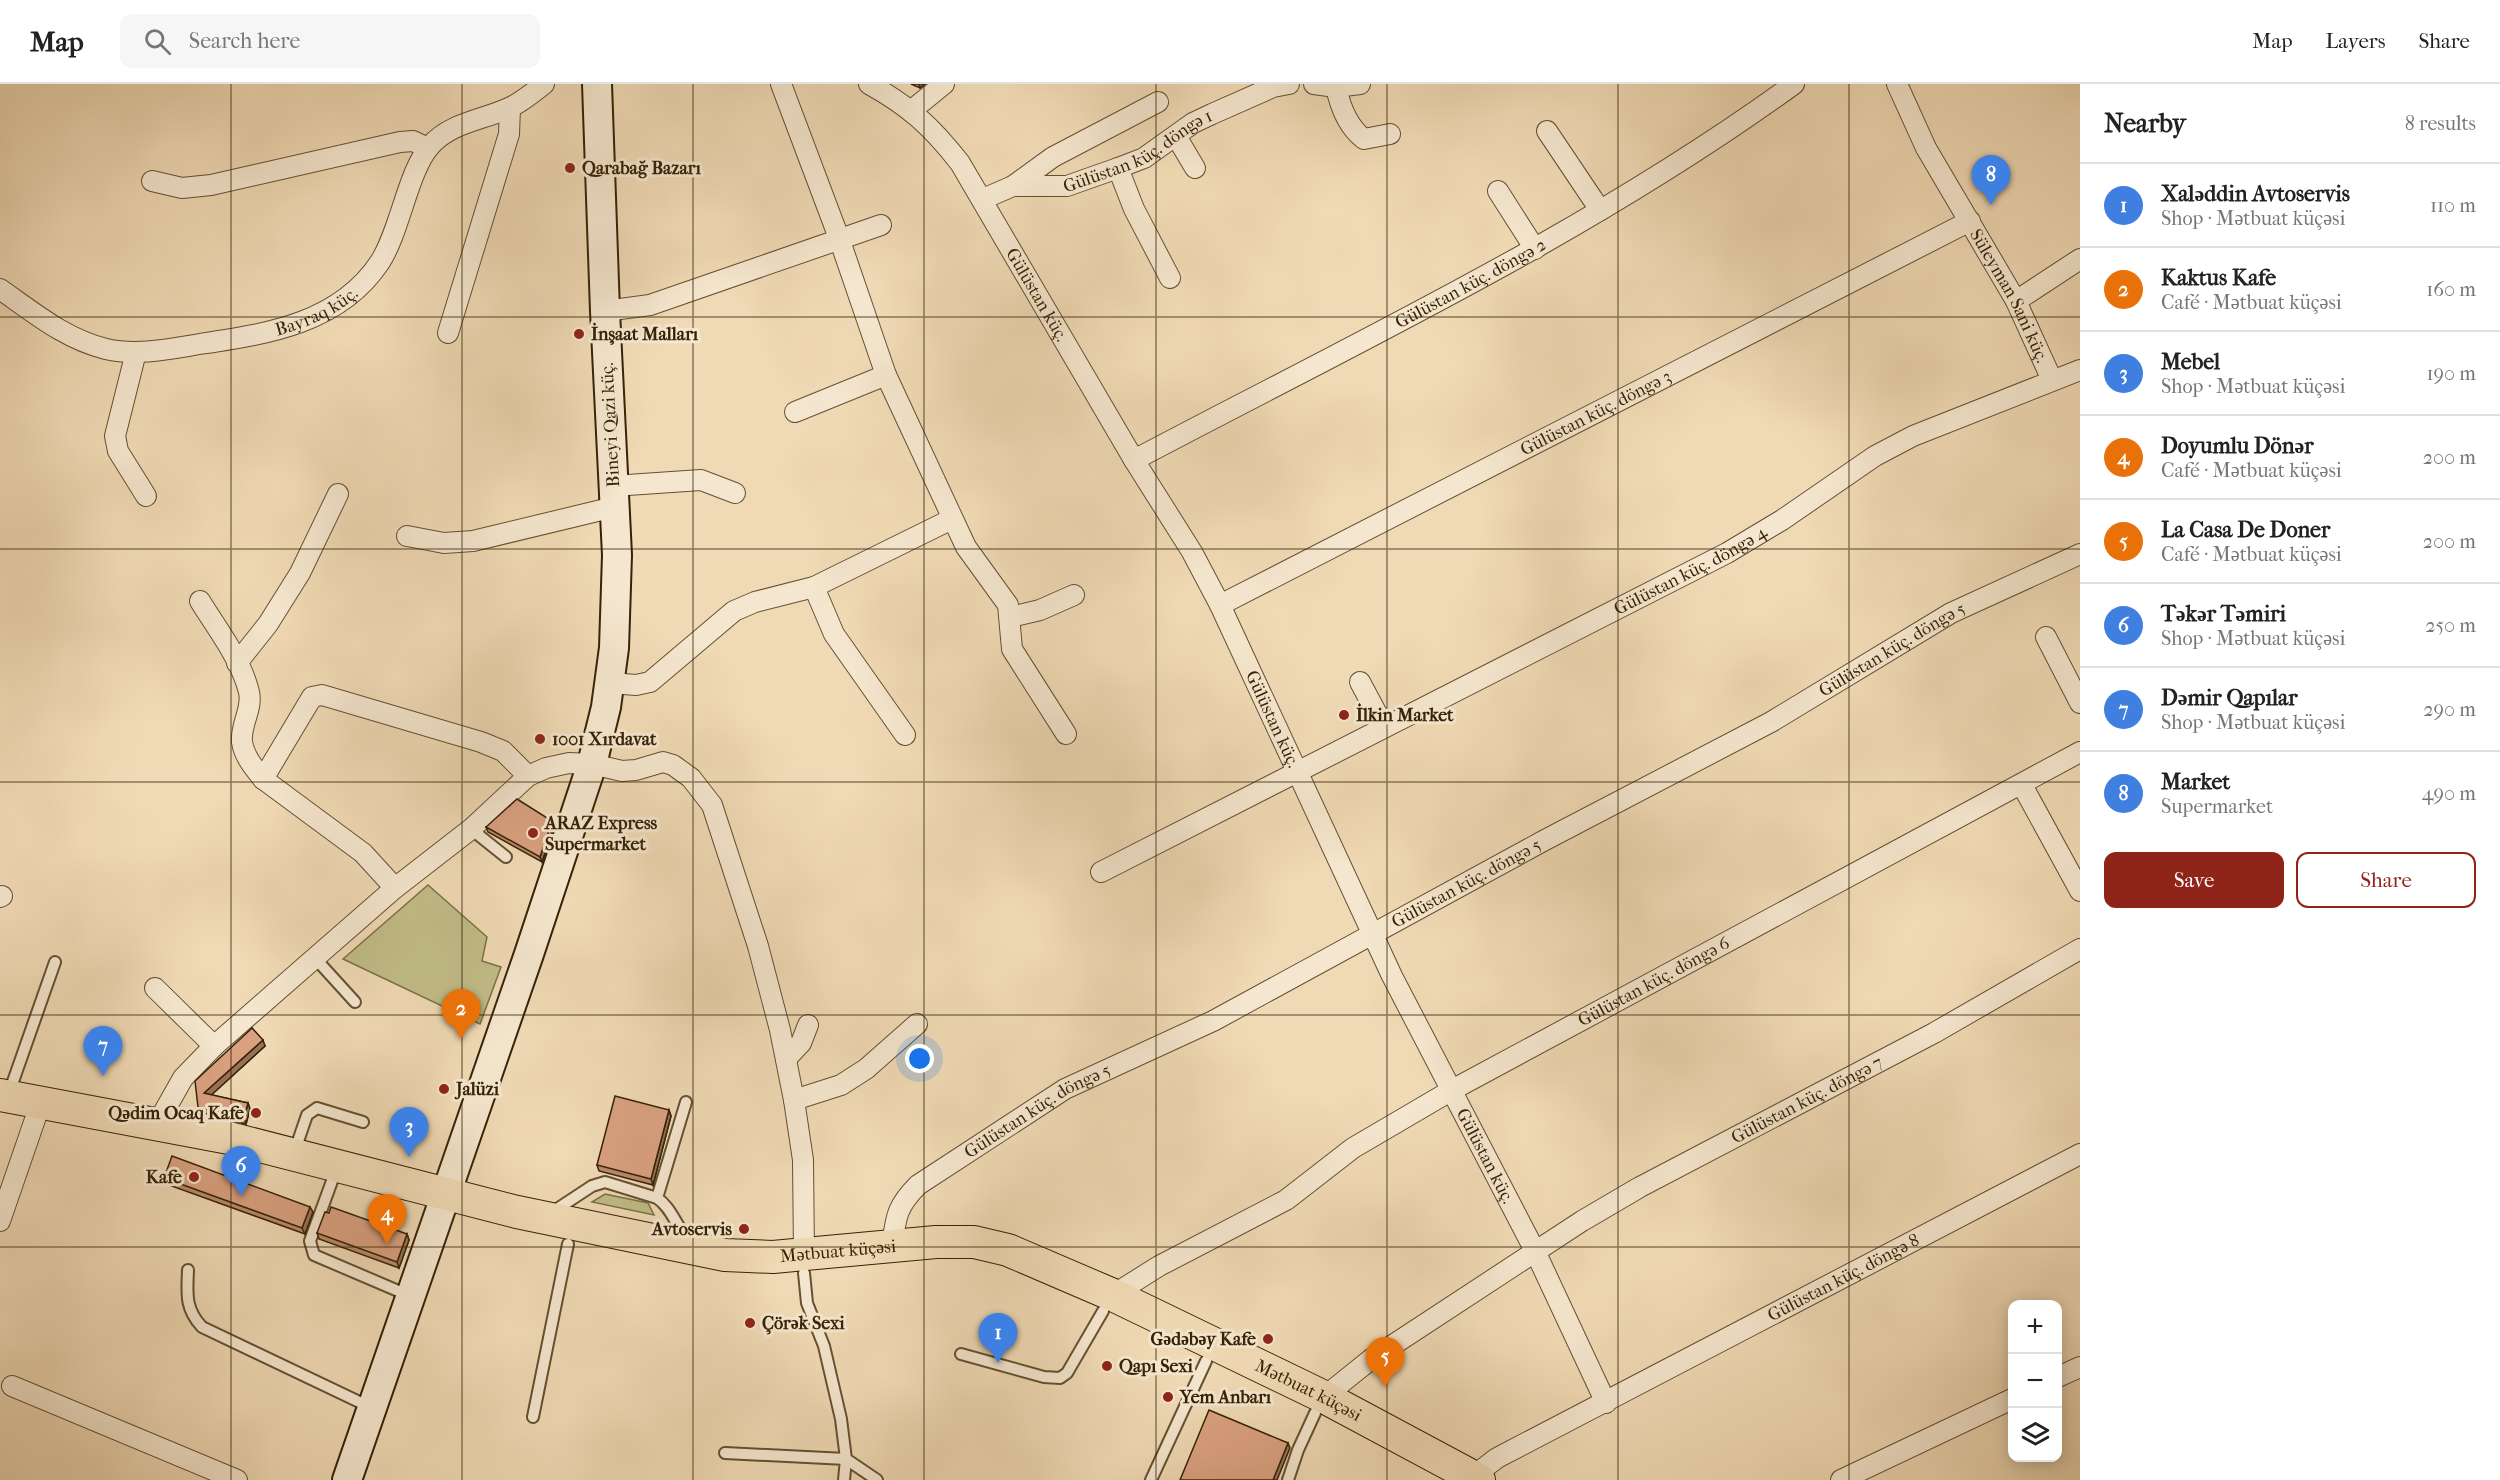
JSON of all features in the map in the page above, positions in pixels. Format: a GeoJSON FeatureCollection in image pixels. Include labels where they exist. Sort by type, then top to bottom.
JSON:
{"type":"FeatureCollection","features":[{"type":"Feature","properties":{"kind":"main road","name":"Bineyi Qazi küç."},"geometry":{"type":"LineString","coordinates":[[347,1480],[592,764],[611,683],[617,597],[597,84]]}},
{"type":"Feature","properties":{"kind":"main road","name":"Mətbuat küçəsi"},"geometry":{"type":"LineString","coordinates":[[4,1096],[229,1138],[293,1156],[568,1244],[719,1274],[771,1276],[804,1264],[892,1245],[974,1242],[1008,1250],[1108,1303],[1477,1480]]}},
{"type":"Feature","properties":{"kind":"main road","name":"Mətbuat küçəsi"},"geometry":{"type":"LineString","coordinates":[[157,1124],[332,1181],[443,1204],[545,1218],[700,1251],[804,1264],[969,1261],[1002,1268],[1108,1303]]}},
{"type":"Feature","properties":{"kind":"main road","name":"Mətbuat küçəsi"},"geometry":{"type":"LineString","coordinates":[[1319,1405],[1446,1480]]}},
{"type":"Feature","properties":{"kind":"street"},"geometry":{"type":"LineString","coordinates":[[152,181],[182,188],[211,185],[400,142],[413,141],[429,148],[455,128],[510,108],[544,84]]}},
{"type":"Feature","properties":{"kind":"street"},"geometry":{"type":"LineString","coordinates":[[781,84],[839,238],[885,375],[966,547],[1001,594],[1011,618],[1012,649],[1066,734]]}},
{"type":"Feature","properties":{"kind":"street","name":"Gülüstan küç."},"geometry":{"type":"LineString","coordinates":[[869,84],[912,110],[946,145],[983,199],[1134,460],[1192,552],[1220,605],[1373,934],[1535,1251],[1606,1403]]}},
{"type":"Feature","properties":{"kind":"street"},"geometry":{"type":"LineString","coordinates":[[912,110],[944,84]]}},
{"type":"Feature","properties":{"kind":"street","name":"Gülüstan küç. döngə 1"},"geometry":{"type":"LineString","coordinates":[[983,199],[1013,186],[1067,186],[1118,168],[1144,158],[1212,114],[1273,87],[1289,84]]}},
{"type":"Feature","properties":{"kind":"street"},"geometry":{"type":"LineString","coordinates":[[1314,84],[1336,87],[1360,84]]}},
{"type":"Feature","properties":{"kind":"street","name":"Gülüstan küç. döngə 2"},"geometry":{"type":"LineString","coordinates":[[1134,460],[1535,249],[1746,119],[1794,84]]}},
{"type":"Feature","properties":{"kind":"street","name":"Süleyman Sani küç."},"geometry":{"type":"LineString","coordinates":[[1898,84],[1926,148],[2016,301],[2052,380]]}},
{"type":"Feature","properties":{"kind":"street"},"geometry":{"type":"LineString","coordinates":[[1336,87],[1339,101],[1355,132],[1364,139],[1390,134]]}},
{"type":"Feature","properties":{"kind":"street"},"geometry":{"type":"LineString","coordinates":[[1013,186],[1053,157],[1158,102]]}},
{"type":"Feature","properties":{"kind":"street"},"geometry":{"type":"LineString","coordinates":[[448,333],[509,134],[510,108]]}},
{"type":"Feature","properties":{"kind":"street"},"geometry":{"type":"LineString","coordinates":[[1547,131],[1600,210]]}},
{"type":"Feature","properties":{"kind":"street"},"geometry":{"type":"LineString","coordinates":[[1176,136],[1195,168]]}},
{"type":"Feature","properties":{"kind":"street","name":"Bayraq küç."},"geometry":{"type":"LineString","coordinates":[[0,289],[62,332],[106,349],[136,352],[262,334],[297,325],[321,315],[350,294],[380,262],[394,234],[429,148]]}},
{"type":"Feature","properties":{"kind":"street"},"geometry":{"type":"LineString","coordinates":[[1118,168],[1134,209],[1170,278]]}},
{"type":"Feature","properties":{"kind":"street"},"geometry":{"type":"LineString","coordinates":[[1498,191],[1535,249]]}},
{"type":"Feature","properties":{"kind":"street","name":"Gülüstan küç. döngə 3"},"geometry":{"type":"LineString","coordinates":[[1220,605],[1970,221]]}},
{"type":"Feature","properties":{"kind":"street"},"geometry":{"type":"LineString","coordinates":[[605,311],[650,305],[881,225]]}},
{"type":"Feature","properties":{"kind":"street"},"geometry":{"type":"LineString","coordinates":[[2016,301],[2080,259]]}},
{"type":"Feature","properties":{"kind":"street"},"geometry":{"type":"LineString","coordinates":[[136,352],[115,436],[118,452],[146,496]]}},
{"type":"Feature","properties":{"kind":"street","name":"Gülüstan küç. döngə 4"},"geometry":{"type":"LineString","coordinates":[[1101,872],[1297,770],[1727,553],[1782,520],[1875,456],[1913,436],[2080,370]]}},
{"type":"Feature","properties":{"kind":"street"},"geometry":{"type":"LineString","coordinates":[[795,412],[885,375]]}},
{"type":"Feature","properties":{"kind":"street"},"geometry":{"type":"LineString","coordinates":[[407,536],[444,543],[473,541],[614,496],[701,480],[735,493]]}},
{"type":"Feature","properties":{"kind":"street"},"geometry":{"type":"LineString","coordinates":[[237,663],[267,624],[300,573],[338,495]]}},
{"type":"Feature","properties":{"kind":"street"},"geometry":{"type":"LineString","coordinates":[[611,683],[636,685],[650,682],[734,611],[755,602],[814,587],[952,519]]}},
{"type":"Feature","properties":{"kind":"street","name":"Gülüstan küç. döngə 5"},"geometry":{"type":"LineString","coordinates":[[892,1245],[896,1215],[902,1200],[918,1185],[1012,1121],[1065,1089],[1213,1021],[1771,722],[1951,613],[2080,554]]}},
{"type":"Feature","properties":{"kind":"street"},"geometry":{"type":"LineString","coordinates":[[814,587],[834,634],[905,735]]}},
{"type":"Feature","properties":{"kind":"street"},"geometry":{"type":"LineString","coordinates":[[1011,618],[1040,610],[1074,595]]}},
{"type":"Feature","properties":{"kind":"street"},"geometry":{"type":"LineString","coordinates":[[200,601],[237,663],[250,701],[242,740],[250,763],[263,778],[363,853],[395,888]]}},
{"type":"Feature","properties":{"kind":"street"},"geometry":{"type":"LineString","coordinates":[[2046,637],[2080,703]]}},
{"type":"Feature","properties":{"kind":"street"},"geometry":{"type":"LineString","coordinates":[[1360,682],[1384,726]]}},
{"type":"Feature","properties":{"kind":"street"},"geometry":{"type":"LineString","coordinates":[[263,778],[312,697],[322,695],[481,742],[503,751],[528,776]]}},
{"type":"Feature","properties":{"kind":"street","name":"Gülüstan küç. döngə 6"},"geometry":{"type":"LineString","coordinates":[[1108,1303],[1235,1225],[1286,1200],[1353,1148],[1452,1090],[2080,752]]}},
{"type":"Feature","properties":{"kind":"street"},"geometry":{"type":"LineString","coordinates":[[157,1124],[183,1078],[214,1046],[395,888],[471,829],[528,776],[546,768],[569,763],[592,764],[622,771],[636,770],[663,762],[673,765],[706,794],[722,830],[758,946],[786,1059],[803,1160],[804,1264]]}},
{"type":"Feature","properties":{"kind":"street"},"geometry":{"type":"LineString","coordinates":[[2022,785],[2080,891]]}},
{"type":"Feature","properties":{"kind":"street","name":"Gülüstan küç. döngə 7"},"geometry":{"type":"LineString","coordinates":[[1319,1405],[1362,1365],[1535,1251],[1640,1187],[1934,1033],[2080,949]]}},
{"type":"Feature","properties":{"kind":"street"},"geometry":{"type":"LineString","coordinates":[[155,988],[214,1046]]}},
{"type":"Feature","properties":{"kind":"street"},"geometry":{"type":"LineString","coordinates":[[794,1100],[841,1085],[866,1069],[917,1024]]}},
{"type":"Feature","properties":{"kind":"street"},"geometry":{"type":"LineString","coordinates":[[786,1059],[801,1043],[808,1025]]}},
{"type":"Feature","properties":{"kind":"street"},"geometry":{"type":"LineString","coordinates":[[0,1221],[41,1102]]}},
{"type":"Feature","properties":{"kind":"street","name":"Gülüstan küç. döngə 8"},"geometry":{"type":"LineString","coordinates":[[1477,1480],[1485,1468],[1497,1458],[2080,1154]]}},
{"type":"Feature","properties":{"kind":"street"},"geometry":{"type":"LineString","coordinates":[[2062,1375],[2080,1367]]}},
{"type":"Feature","properties":{"kind":"street"},"geometry":{"type":"LineString","coordinates":[[12,1386],[237,1480]]}},
{"type":"Feature","properties":{"kind":"street"},"geometry":{"type":"LineString","coordinates":[[1841,1480],[2008,1401]]}},
{"type":"Feature","properties":{"kind":"lane"},"geometry":{"type":"LineString","coordinates":[[471,829],[506,857]]}},
{"type":"Feature","properties":{"kind":"lane"},"geometry":{"type":"LineString","coordinates":[[315,958],[355,1002]]}},
{"type":"Feature","properties":{"kind":"lane"},"geometry":{"type":"LineString","coordinates":[[4,1096],[55,962]]}},
{"type":"Feature","properties":{"kind":"lane"},"geometry":{"type":"LineString","coordinates":[[657,1198],[686,1102]]}},
{"type":"Feature","properties":{"kind":"lane"},"geometry":{"type":"LineString","coordinates":[[293,1156],[307,1114],[317,1108],[363,1122]]}},
{"type":"Feature","properties":{"kind":"lane"},"geometry":{"type":"LineString","coordinates":[[332,1181],[310,1241],[314,1255],[411,1296]]}},
{"type":"Feature","properties":{"kind":"lane"},"geometry":{"type":"LineString","coordinates":[[545,1218],[592,1186],[605,1182],[657,1198],[664,1203],[680,1231],[700,1251]]}},
{"type":"Feature","properties":{"kind":"lane"},"geometry":{"type":"LineString","coordinates":[[533,1417],[568,1244]]}},
{"type":"Feature","properties":{"kind":"lane"},"geometry":{"type":"LineString","coordinates":[[804,1264],[807,1303],[824,1346],[839,1408],[846,1459],[844,1480]]}},
{"type":"Feature","properties":{"kind":"lane"},"geometry":{"type":"LineString","coordinates":[[188,1270],[187,1305],[193,1318],[202,1327],[372,1408]]}},
{"type":"Feature","properties":{"kind":"lane"},"geometry":{"type":"LineString","coordinates":[[961,1354],[1044,1377],[1060,1378],[1067,1373],[1108,1303]]}},
{"type":"Feature","properties":{"kind":"lane"},"geometry":{"type":"LineString","coordinates":[[1150,1480],[1210,1352]]}},
{"type":"Feature","properties":{"kind":"lane"},"geometry":{"type":"LineString","coordinates":[[1288,1480],[1298,1450],[1319,1405]]}},
{"type":"Feature","properties":{"kind":"lane"},"geometry":{"type":"LineString","coordinates":[[724,1453],[846,1459],[878,1480]]}},
{"type":"Feature","properties":{"kind":"shaded area"},"geometry":{"type":"Polygon","coordinates":[[[428,885],[487,937],[482,961],[501,967],[480,1024],[343,959],[428,885]]]}},
{"type":"Feature","properties":{"kind":"shaded area"},"geometry":{"type":"Polygon","coordinates":[[[605,1194],[648,1203],[654,1215],[592,1202],[605,1194]]]}},
{"type":"Feature","properties":{"kind":"building"},"geometry":{"type":"Polygon","coordinates":[[[517,799],[552,821],[540,857],[486,827],[517,799]]]}},
{"type":"Feature","properties":{"kind":"building"},"geometry":{"type":"Polygon","coordinates":[[[252,1028],[263,1040],[204,1093],[248,1103],[244,1118],[198,1107],[195,1081],[252,1028]]]}},
{"type":"Feature","properties":{"kind":"building"},"geometry":{"type":"Polygon","coordinates":[[[615,1096],[669,1110],[651,1179],[597,1165],[615,1096]]]}},
{"type":"Feature","properties":{"kind":"building"},"geometry":{"type":"Polygon","coordinates":[[[172,1156],[310,1207],[302,1228],[164,1178],[172,1156]]]}},
{"type":"Feature","properties":{"kind":"building"},"geometry":{"type":"Polygon","coordinates":[[[331,1207],[407,1234],[397,1262],[317,1233],[325,1212],[329,1213],[331,1207]]]}},
{"type":"Feature","properties":{"kind":"building"},"geometry":{"type":"Polygon","coordinates":[[[1209,1410],[1288,1443],[1273,1480],[1180,1480],[1209,1410]]]}},
{"type":"Feature","properties":{"kind":"place","name":"Qarabağ Bazarı"},"geometry":{"type":"Point","coordinates":[570,168]}},
{"type":"Feature","properties":{"kind":"place","name":"Market"},"geometry":{"type":"Point","coordinates":[1991,205]}},
{"type":"Feature","properties":{"kind":"place","name":"İnşaat Malları"},"geometry":{"type":"Point","coordinates":[579,334]}},
{"type":"Feature","properties":{"kind":"place","name":"İlkin Market"},"geometry":{"type":"Point","coordinates":[1344,715]}},
{"type":"Feature","properties":{"kind":"place","name":"1001 Xırdavat"},"geometry":{"type":"Point","coordinates":[540,739]}},
{"type":"Feature","properties":{"kind":"place","name":"ARAZ Express Supermarket"},"geometry":{"type":"Point","coordinates":[533,833]}},
{"type":"Feature","properties":{"kind":"place","name":"Kaktus Kafe"},"geometry":{"type":"Point","coordinates":[461,1039]}},
{"type":"Feature","properties":{"kind":"place","name":"Dəmir Qapılar"},"geometry":{"type":"Point","coordinates":[103,1076]}},
{"type":"Feature","properties":{"kind":"place","name":"Jalüzi"},"geometry":{"type":"Point","coordinates":[444,1089]}},
{"type":"Feature","properties":{"kind":"place","name":"Qədim Ocaq Kafe"},"geometry":{"type":"Point","coordinates":[256,1113]}},
{"type":"Feature","properties":{"kind":"place","name":"Mebel"},"geometry":{"type":"Point","coordinates":[409,1157]}},
{"type":"Feature","properties":{"kind":"place","name":"Kafe"},"geometry":{"type":"Point","coordinates":[194,1177]}},
{"type":"Feature","properties":{"kind":"place","name":"Təkər Təmiri"},"geometry":{"type":"Point","coordinates":[241,1196]}},
{"type":"Feature","properties":{"kind":"place","name":"Avtoservis"},"geometry":{"type":"Point","coordinates":[744,1229]}},
{"type":"Feature","properties":{"kind":"place","name":"Doyumlu Dönər"},"geometry":{"type":"Point","coordinates":[387,1244]}},
{"type":"Feature","properties":{"kind":"place","name":"Çörək Sexi"},"geometry":{"type":"Point","coordinates":[750,1323]}},
{"type":"Feature","properties":{"kind":"place","name":"Gədəbəy Kafe"},"geometry":{"type":"Point","coordinates":[1268,1339]}},
{"type":"Feature","properties":{"kind":"place","name":"Xaləddin Avtoservis"},"geometry":{"type":"Point","coordinates":[998,1363]}},
{"type":"Feature","properties":{"kind":"place","name":"Qapı Sexi"},"geometry":{"type":"Point","coordinates":[1107,1366]}},
{"type":"Feature","properties":{"kind":"place","name":"La Casa De Doner"},"geometry":{"type":"Point","coordinates":[1385,1387]}},
{"type":"Feature","properties":{"kind":"place","name":"Yem Anbarı"},"geometry":{"type":"Point","coordinates":[1168,1397]}}]}
